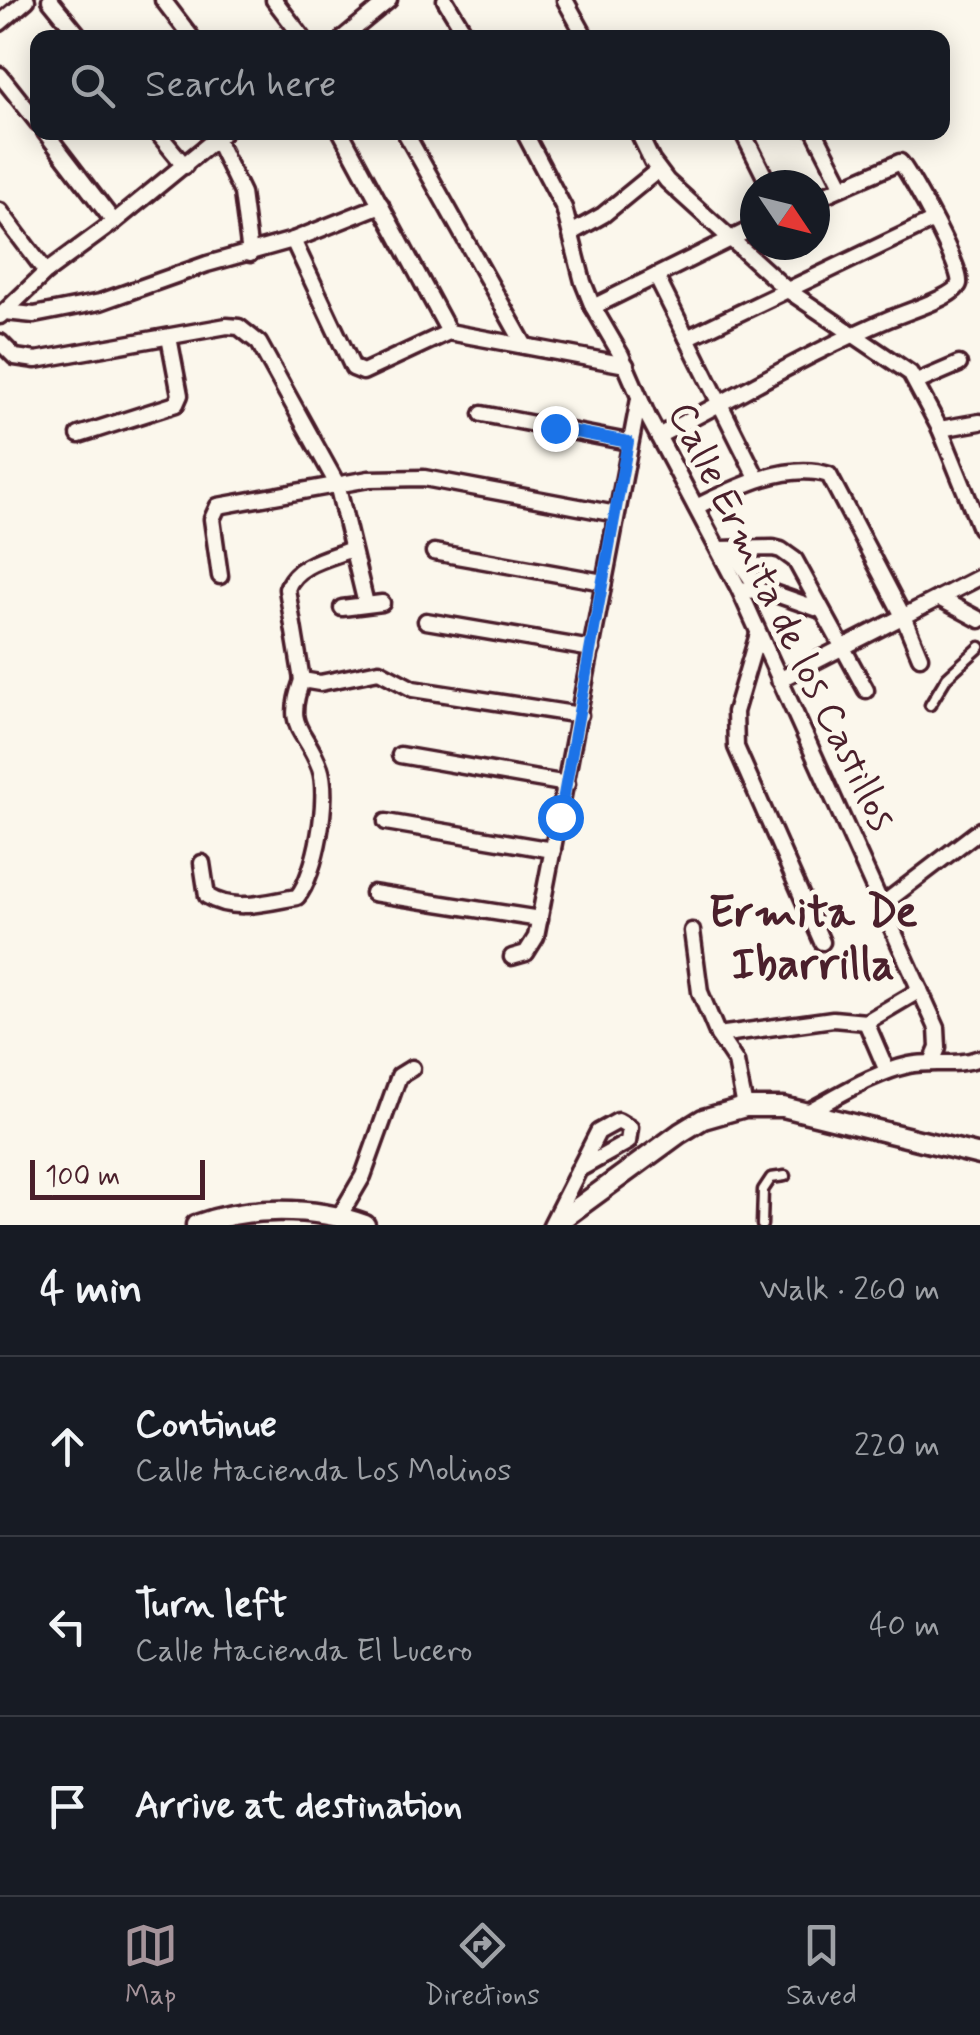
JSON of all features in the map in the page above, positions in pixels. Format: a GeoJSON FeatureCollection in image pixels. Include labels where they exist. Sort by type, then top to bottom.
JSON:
{"type":"FeatureCollection","features":[{"type":"Feature","properties":{"kind":"street"},"geometry":{"type":"LineString","coordinates":[[0,23],[27,0]]}},
{"type":"Feature","properties":{"kind":"street"},"geometry":{"type":"LineString","coordinates":[[50,0],[74,30]]}},
{"type":"Feature","properties":{"kind":"street"},"geometry":{"type":"LineString","coordinates":[[163,0],[186,30]]}},
{"type":"Feature","properties":{"kind":"street"},"geometry":{"type":"LineString","coordinates":[[274,0],[297,30]]}},
{"type":"Feature","properties":{"kind":"street"},"geometry":{"type":"LineString","coordinates":[[446,0],[463,30]]}},
{"type":"Feature","properties":{"kind":"street"},"geometry":{"type":"LineString","coordinates":[[565,0],[582,30]]}},
{"type":"Feature","properties":{"kind":"street"},"geometry":{"type":"LineString","coordinates":[[355,30],[386,1]]}},
{"type":"Feature","properties":{"kind":"street"},"geometry":{"type":"LineString","coordinates":[[0,75],[30,113]]}},
{"type":"Feature","properties":{"kind":"street"},"geometry":{"type":"LineString","coordinates":[[51,140],[114,222]]}},
{"type":"Feature","properties":{"kind":"street"},"geometry":{"type":"LineString","coordinates":[[164,140],[185,166]]}},
{"type":"Feature","properties":{"kind":"street"},"geometry":{"type":"LineString","coordinates":[[2,314],[46,272],[215,140]]}},
{"type":"Feature","properties":{"kind":"street"},"geometry":{"type":"LineString","coordinates":[[222,140],[242,193],[250,254]]}},
{"type":"Feature","properties":{"kind":"street"},"geometry":{"type":"LineString","coordinates":[[345,140],[449,332]]}},
{"type":"Feature","properties":{"kind":"street"},"geometry":{"type":"LineString","coordinates":[[410,140],[525,346]]}},
{"type":"Feature","properties":{"kind":"street","name":"Calle Ermita de los Castillos"},"geometry":{"type":"LineString","coordinates":[[528,140],[564,208],[593,307],[696,507],[725,549],[758,634],[883,904],[940,1039],[932,1062]]}},
{"type":"Feature","properties":{"kind":"street"},"geometry":{"type":"LineString","coordinates":[[642,140],[658,170],[786,289],[901,366],[918,382],[974,500],[980,528]]}},
{"type":"Feature","properties":{"kind":"street"},"geometry":{"type":"LineString","coordinates":[[747,140],[762,170]]}},
{"type":"Feature","properties":{"kind":"street"},"geometry":{"type":"LineString","coordinates":[[819,140],[842,186]]}},
{"type":"Feature","properties":{"kind":"street"},"geometry":{"type":"LineString","coordinates":[[658,436],[850,335],[954,290],[961,278],[956,260],[902,164],[894,162],[830,192]]}},
{"type":"Feature","properties":{"kind":"street"},"geometry":{"type":"LineString","coordinates":[[571,234],[603,215],[658,170]]}},
{"type":"Feature","properties":{"kind":"street"},"geometry":{"type":"LineString","coordinates":[[2,314],[34,315],[78,308],[207,264],[293,240],[381,204]]}},
{"type":"Feature","properties":{"kind":"street"},"geometry":{"type":"LineString","coordinates":[[0,211],[46,272]]}},
{"type":"Feature","properties":{"kind":"street"},"geometry":{"type":"LineString","coordinates":[[687,338],[932,221]]}},
{"type":"Feature","properties":{"kind":"street"},"geometry":{"type":"LineString","coordinates":[[593,307],[740,235]]}},
{"type":"Feature","properties":{"kind":"street"},"geometry":{"type":"LineString","coordinates":[[293,240],[353,368],[363,372],[449,332],[626,365]]}},
{"type":"Feature","properties":{"kind":"street"},"geometry":{"type":"LineString","coordinates":[[656,276],[757,478]]}},
{"type":"Feature","properties":{"kind":"street"},"geometry":{"type":"LineString","coordinates":[[0,364],[15,357],[58,358],[227,326],[249,332],[259,343],[337,484],[366,604]]}},
{"type":"Feature","properties":{"kind":"street"},"geometry":{"type":"LineString","coordinates":[[78,436],[176,404],[180,395],[169,337]]}},
{"type":"Feature","properties":{"kind":"street"},"geometry":{"type":"LineString","coordinates":[[0,342],[15,357]]}},
{"type":"Feature","properties":{"kind":"street"},"geometry":{"type":"LineString","coordinates":[[918,382],[958,364]]}},
{"type":"Feature","properties":{"kind":"street"},"geometry":{"type":"LineString","coordinates":[[512,957],[526,953],[536,937],[639,398]]}},
{"type":"Feature","properties":{"kind":"street"},"geometry":{"type":"LineString","coordinates":[[482,414],[628,442]]}},
{"type":"Feature","properties":{"kind":"street"},"geometry":{"type":"LineString","coordinates":[[940,428],[980,422]]}},
{"type":"Feature","properties":{"kind":"street"},"geometry":{"type":"LineString","coordinates":[[696,507],[757,478],[815,472],[829,475],[904,616],[920,657]]}},
{"type":"Feature","properties":{"kind":"street"},"geometry":{"type":"LineString","coordinates":[[220,576],[212,519],[218,506],[337,484],[424,478],[616,514]]}},
{"type":"Feature","properties":{"kind":"street"},"geometry":{"type":"LineString","coordinates":[[725,549],[772,548],[795,560],[866,690]]}},
{"type":"Feature","properties":{"kind":"street"},"geometry":{"type":"LineString","coordinates":[[202,862],[207,896],[216,902],[246,906],[298,897],[305,888],[322,820],[322,782],[321,769],[293,712],[302,680],[287,589],[302,568],[352,549]]}},
{"type":"Feature","properties":{"kind":"street"},"geometry":{"type":"LineString","coordinates":[[725,549],[758,589]]}},
{"type":"Feature","properties":{"kind":"street"},"geometry":{"type":"LineString","coordinates":[[434,552],[604,582]]}},
{"type":"Feature","properties":{"kind":"street"},"geometry":{"type":"LineString","coordinates":[[779,680],[980,576]]}},
{"type":"Feature","properties":{"kind":"street"},"geometry":{"type":"LineString","coordinates":[[739,589],[758,589],[821,610]]}},
{"type":"Feature","properties":{"kind":"street"},"geometry":{"type":"LineString","coordinates":[[939,598],[980,620]]}},
{"type":"Feature","properties":{"kind":"street"},"geometry":{"type":"LineString","coordinates":[[342,608],[382,603]]}},
{"type":"Feature","properties":{"kind":"street"},"geometry":{"type":"LineString","coordinates":[[426,621],[592,649]]}},
{"type":"Feature","properties":{"kind":"street"},"geometry":{"type":"LineString","coordinates":[[758,634],[735,712],[736,747],[822,942]]}},
{"type":"Feature","properties":{"kind":"street"},"geometry":{"type":"LineString","coordinates":[[302,680],[320,684],[380,670],[413,689],[580,715]]}},
{"type":"Feature","properties":{"kind":"street"},"geometry":{"type":"LineString","coordinates":[[400,755],[567,784]]}},
{"type":"Feature","properties":{"kind":"street"},"geometry":{"type":"LineString","coordinates":[[386,822],[553,850]]}},
{"type":"Feature","properties":{"kind":"street"},"geometry":{"type":"LineString","coordinates":[[883,904],[980,830]]}},
{"type":"Feature","properties":{"kind":"street"},"geometry":{"type":"LineString","coordinates":[[373,892],[540,919]]}},
{"type":"Feature","properties":{"kind":"street"},"geometry":{"type":"LineString","coordinates":[[692,931],[700,992],[718,1035],[736,1062],[745,1107]]}},
{"type":"Feature","properties":{"kind":"street"},"geometry":{"type":"LineString","coordinates":[[718,1035],[834,1019],[866,1022],[920,990]]}},
{"type":"Feature","properties":{"kind":"street"},"geometry":{"type":"LineString","coordinates":[[866,1022],[887,1071]]}},
{"type":"Feature","properties":{"kind":"street"},"geometry":{"type":"LineString","coordinates":[[808,1112],[887,1071],[980,1058]]}},
{"type":"Feature","properties":{"kind":"street"},"geometry":{"type":"LineString","coordinates":[[339,1217],[363,1176],[399,1076],[412,1068]]}},
{"type":"Feature","properties":{"kind":"street"},"geometry":{"type":"LineString","coordinates":[[552,1225],[680,1133],[704,1119],[745,1107],[773,1106],[808,1112],[980,1155]]}},
{"type":"Feature","properties":{"kind":"street"},"geometry":{"type":"LineString","coordinates":[[552,1225],[578,1170]]}},
{"type":"Feature","properties":{"kind":"street"},"geometry":{"type":"LineString","coordinates":[[196,1225],[250,1212],[339,1217],[365,1225]]}},
{"type":"Feature","properties":{"kind":"lane"},"geometry":{"type":"LineString","coordinates":[[930,705],[947,677],[980,647]]}},
{"type":"Feature","properties":{"kind":"lane"},"geometry":{"type":"LineString","coordinates":[[762,1225],[763,1190],[771,1178],[785,1176]]}},
{"type":"Feature","properties":{"kind":"district","name":"Ermita De Ibarrilla"},"geometry":{"type":"Point","coordinates":[813,939]}},
{"type":"Feature","properties":{"kind":"route"},"geometry":{"type":"LineString","coordinates":[[555,428],[628,442],[560,817]]}}]}
